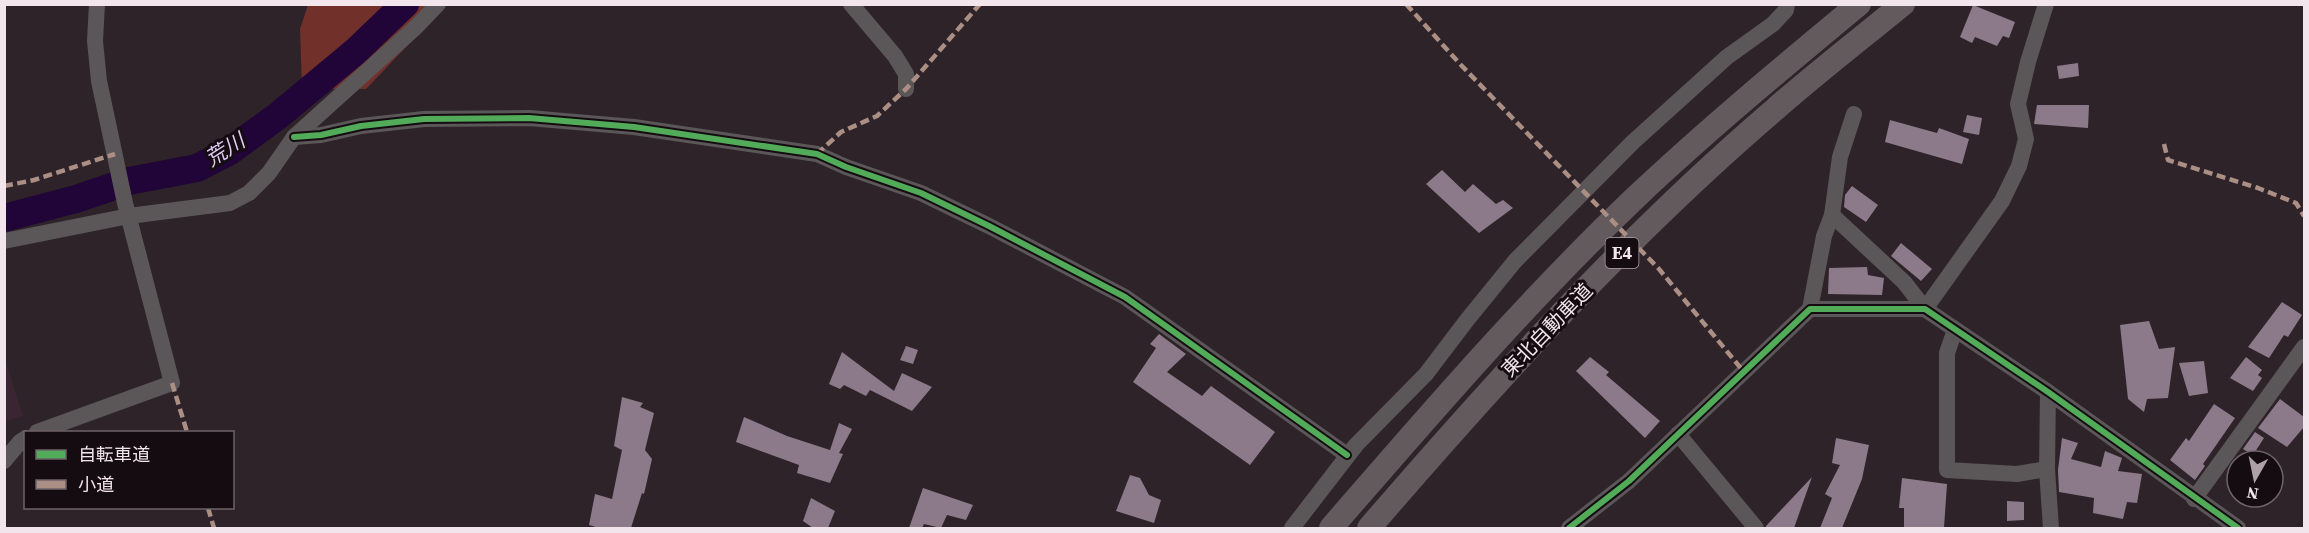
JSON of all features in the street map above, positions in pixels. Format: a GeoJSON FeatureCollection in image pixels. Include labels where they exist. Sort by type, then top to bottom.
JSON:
{"type":"FeatureCollection","features":[{"type":"Feature","properties":{"kind":"highway","name":"東北自動車道"},"geometry":{"type":"LineString","coordinates":[[1331,528],[1518,315],[1635,197],[1754,92],[1859,4]]}},
{"type":"Feature","properties":{"kind":"highway","name":"東北自動車道"},"geometry":{"type":"LineString","coordinates":[[1369,528],[1452,432],[1542,334],[1658,217],[1772,111],[1903,4]]}},
{"type":"Feature","properties":{"kind":"street"},"geometry":{"type":"LineString","coordinates":[[40,431],[172,383],[127,209],[99,81],[95,41],[97,4]]}},
{"type":"Feature","properties":{"kind":"street"},"geometry":{"type":"LineString","coordinates":[[4,241],[127,209],[230,202],[249,193],[268,173],[294,137],[416,27],[438,4]]}},
{"type":"Feature","properties":{"kind":"street"},"geometry":{"type":"LineString","coordinates":[[851,4],[895,56],[906,74],[906,89]]}},
{"type":"Feature","properties":{"kind":"street"},"geometry":{"type":"LineString","coordinates":[[1292,528],[1347,455],[1426,374],[1515,261],[1633,142],[1727,57],[1773,24],[1786,10],[1786,4]]}},
{"type":"Feature","properties":{"kind":"street"},"geometry":{"type":"LineString","coordinates":[[1925,309],[2002,201],[2019,166],[2026,139],[2018,104],[2046,4]]}},
{"type":"Feature","properties":{"kind":"street"},"geometry":{"type":"LineString","coordinates":[[1569,528],[1629,481],[1810,309],[1824,236],[1832,214],[1840,157],[1854,114]]}},
{"type":"Feature","properties":{"kind":"street"},"geometry":{"type":"LineString","coordinates":[[294,137],[321,135],[361,126],[424,120],[529,118],[634,127],[817,154],[846,167],[921,193],[1125,297],[1347,455]]}},
{"type":"Feature","properties":{"kind":"street"},"geometry":{"type":"LineString","coordinates":[[1832,214],[1904,282],[1925,309],[2048,392],[2194,499],[2238,528]]}},
{"type":"Feature","properties":{"kind":"street"},"geometry":{"type":"LineString","coordinates":[[1810,309],[1925,309]]}},
{"type":"Feature","properties":{"kind":"street"},"geometry":{"type":"LineString","coordinates":[[1955,330],[1947,353],[1947,470],[2018,474],[2047,469]]}},
{"type":"Feature","properties":{"kind":"street"},"geometry":{"type":"LineString","coordinates":[[2194,499],[2304,347]]}},
{"type":"Feature","properties":{"kind":"street"},"geometry":{"type":"LineString","coordinates":[[2048,392],[2047,469],[2051,528]]}},
{"type":"Feature","properties":{"kind":"street"},"geometry":{"type":"LineString","coordinates":[[1678,434],[1756,528]]}},
{"type":"Feature","properties":{"kind":"street"},"geometry":{"type":"LineString","coordinates":[[4,461],[24,439]]}},
{"type":"Feature","properties":{"kind":"shaded area"},"geometry":{"type":"Polygon","coordinates":[[[308,5],[435,5],[407,46],[366,89],[325,89],[302,86],[300,29],[308,5]]]}},
{"type":"Feature","properties":{"kind":"shaded area"},"geometry":{"type":"Polygon","coordinates":[[[4,357],[23,416],[5,421],[4,421],[4,357]]]}},
{"type":"Feature","properties":{"kind":"building"},"geometry":{"type":"Polygon","coordinates":[[[1973,5],[2015,22],[2009,38],[2003,36],[1997,46],[1975,37],[1972,43],[1960,37],[1973,5]]]}},
{"type":"Feature","properties":{"kind":"building"},"geometry":{"type":"Polygon","coordinates":[[[2078,63],[2079,76],[2059,79],[2057,66],[2078,63]]]}},
{"type":"Feature","properties":{"kind":"building"},"geometry":{"type":"Polygon","coordinates":[[[2037,105],[2089,105],[2088,128],[2034,124],[2037,105]]]}},
{"type":"Feature","properties":{"kind":"building"},"geometry":{"type":"Polygon","coordinates":[[[1967,115],[1982,118],[1979,135],[1963,132],[1967,115]]]}},
{"type":"Feature","properties":{"kind":"building"},"geometry":{"type":"Polygon","coordinates":[[[1890,120],[1937,133],[1939,128],[1969,139],[1962,164],[1885,142],[1890,120]]]}},
{"type":"Feature","properties":{"kind":"building"},"geometry":{"type":"Polygon","coordinates":[[[1442,170],[1465,192],[1473,184],[1496,204],[1503,200],[1513,208],[1479,233],[1426,184],[1442,170]]]}},
{"type":"Feature","properties":{"kind":"building"},"geometry":{"type":"Polygon","coordinates":[[[1852,186],[1878,205],[1866,222],[1844,207],[1845,195],[1852,186]]]}},
{"type":"Feature","properties":{"kind":"building"},"geometry":{"type":"Polygon","coordinates":[[[1901,243],[1932,269],[1921,281],[1891,256],[1901,243]]]}},
{"type":"Feature","properties":{"kind":"building"},"geometry":{"type":"Polygon","coordinates":[[[1867,267],[1868,275],[1884,278],[1882,295],[1828,294],[1829,268],[1867,267]]]}},
{"type":"Feature","properties":{"kind":"building"},"geometry":{"type":"Polygon","coordinates":[[[2282,302],[2302,315],[2288,337],[2284,335],[2269,358],[2248,347],[2282,302]]]}},
{"type":"Feature","properties":{"kind":"building"},"geometry":{"type":"Polygon","coordinates":[[[2149,321],[2159,349],[2175,347],[2168,398],[2147,399],[2144,412],[2128,399],[2120,325],[2149,321]]]}},
{"type":"Feature","properties":{"kind":"building"},"geometry":{"type":"Polygon","coordinates":[[[1159,334],[1186,354],[1167,372],[1202,396],[1211,386],[1275,432],[1250,465],[1133,382],[1156,348],[1150,344],[1159,334]]]}},
{"type":"Feature","properties":{"kind":"building"},"geometry":{"type":"Polygon","coordinates":[[[906,346],[918,350],[913,364],[900,360],[906,346]]]}},
{"type":"Feature","properties":{"kind":"building"},"geometry":{"type":"Polygon","coordinates":[[[842,352],[894,391],[902,373],[932,387],[912,411],[870,390],[866,396],[844,385],[840,389],[829,384],[842,352]]]}},
{"type":"Feature","properties":{"kind":"building"},"geometry":{"type":"Polygon","coordinates":[[[1590,357],[1609,372],[1606,375],[1660,421],[1645,438],[1576,371],[1590,357]]]}},
{"type":"Feature","properties":{"kind":"building"},"geometry":{"type":"Polygon","coordinates":[[[2246,357],[2262,370],[2258,375],[2262,378],[2253,391],[2230,378],[2246,357]]]}},
{"type":"Feature","properties":{"kind":"building"},"geometry":{"type":"Polygon","coordinates":[[[2204,361],[2208,393],[2189,396],[2179,363],[2204,361]]]}},
{"type":"Feature","properties":{"kind":"building"},"geometry":{"type":"Polygon","coordinates":[[[622,397],[643,403],[640,407],[654,413],[645,450],[652,459],[644,494],[642,493],[631,528],[599,528],[589,525],[595,494],[612,499],[622,450],[614,446],[622,397]]]}},
{"type":"Feature","properties":{"kind":"building"},"geometry":{"type":"Polygon","coordinates":[[[2280,399],[2304,417],[2304,427],[2287,447],[2258,428],[2280,399]]]}},
{"type":"Feature","properties":{"kind":"building"},"geometry":{"type":"Polygon","coordinates":[[[2214,404],[2235,418],[2203,464],[2205,466],[2195,480],[2170,460],[2186,438],[2189,441],[2214,404]]]}},
{"type":"Feature","properties":{"kind":"building"},"geometry":{"type":"Polygon","coordinates":[[[744,417],[787,436],[830,450],[839,423],[852,429],[839,453],[843,454],[830,483],[797,473],[799,465],[736,442],[744,417]]]}},
{"type":"Feature","properties":{"kind":"building"},"geometry":{"type":"Polygon","coordinates":[[[2255,432],[2264,438],[2257,449],[2243,449],[2255,432]]]}},
{"type":"Feature","properties":{"kind":"building"},"geometry":{"type":"Polygon","coordinates":[[[1836,438],[1869,445],[1862,479],[1842,528],[1820,528],[1832,498],[1825,494],[1840,465],[1832,463],[1836,438]]]}},
{"type":"Feature","properties":{"kind":"building"},"geometry":{"type":"Polygon","coordinates":[[[2062,438],[2078,443],[2071,459],[2101,467],[2105,451],[2122,458],[2118,471],[2142,474],[2137,503],[2127,502],[2123,519],[2093,513],[2094,498],[2059,492],[2058,470],[2062,438]]]}},
{"type":"Feature","properties":{"kind":"building"},"geometry":{"type":"Polygon","coordinates":[[[1130,475],[1140,478],[1149,495],[1161,500],[1154,523],[1116,511],[1130,475]]]}},
{"type":"Feature","properties":{"kind":"building"},"geometry":{"type":"Polygon","coordinates":[[[1812,477],[1794,528],[1766,528],[1766,526],[1812,477]]]}},
{"type":"Feature","properties":{"kind":"building"},"geometry":{"type":"Polygon","coordinates":[[[1902,478],[1947,484],[1944,528],[1904,528],[1904,508],[1899,508],[1902,478]]]}},
{"type":"Feature","properties":{"kind":"building"},"geometry":{"type":"Polygon","coordinates":[[[923,488],[973,505],[966,520],[947,515],[941,528],[924,524],[922,528],[909,528],[923,488]]]}},
{"type":"Feature","properties":{"kind":"building"},"geometry":{"type":"Polygon","coordinates":[[[811,498],[835,511],[828,528],[813,528],[803,521],[811,498]]]}},
{"type":"Feature","properties":{"kind":"building"},"geometry":{"type":"Polygon","coordinates":[[[2007,501],[2024,502],[2024,520],[2007,521],[2007,501]]]}},
{"type":"Feature","properties":{"kind":"waterway","name":"荒川"},"geometry":{"type":"LineString","coordinates":[[4,218],[76,199],[129,181],[197,168],[230,151],[279,115],[356,51],[405,4]]}},
{"type":"Feature","properties":{"kind":"marked path"},"geometry":{"type":"LineString","coordinates":[[817,154],[841,132],[877,116],[906,89],[980,4]]}},
{"type":"Feature","properties":{"kind":"marked path"},"geometry":{"type":"LineString","coordinates":[[1406,4],[1460,64],[1659,269],[1744,372]]}},
{"type":"Feature","properties":{"kind":"marked path"},"geometry":{"type":"LineString","coordinates":[[2164,144],[2168,160],[2258,188],[2296,203],[2304,216]]}},
{"type":"Feature","properties":{"kind":"marked path"},"geometry":{"type":"LineString","coordinates":[[4,186],[34,180],[115,154]]}},
{"type":"Feature","properties":{"kind":"marked path"},"geometry":{"type":"LineString","coordinates":[[172,383],[187,431]]}},
{"type":"Feature","properties":{"kind":"marked path"},"geometry":{"type":"LineString","coordinates":[[208,509],[214,528]]}},
{"type":"Feature","properties":{"kind":"cycle path"},"geometry":{"type":"LineString","coordinates":[[294,137],[424,119],[529,118],[634,127],[817,154],[846,167],[921,193],[1125,297],[1347,455]]}},
{"type":"Feature","properties":{"kind":"cycle path"},"geometry":{"type":"LineString","coordinates":[[1569,528],[1629,481],[1810,309],[1925,309],[2048,392],[2238,528]]}}]}
